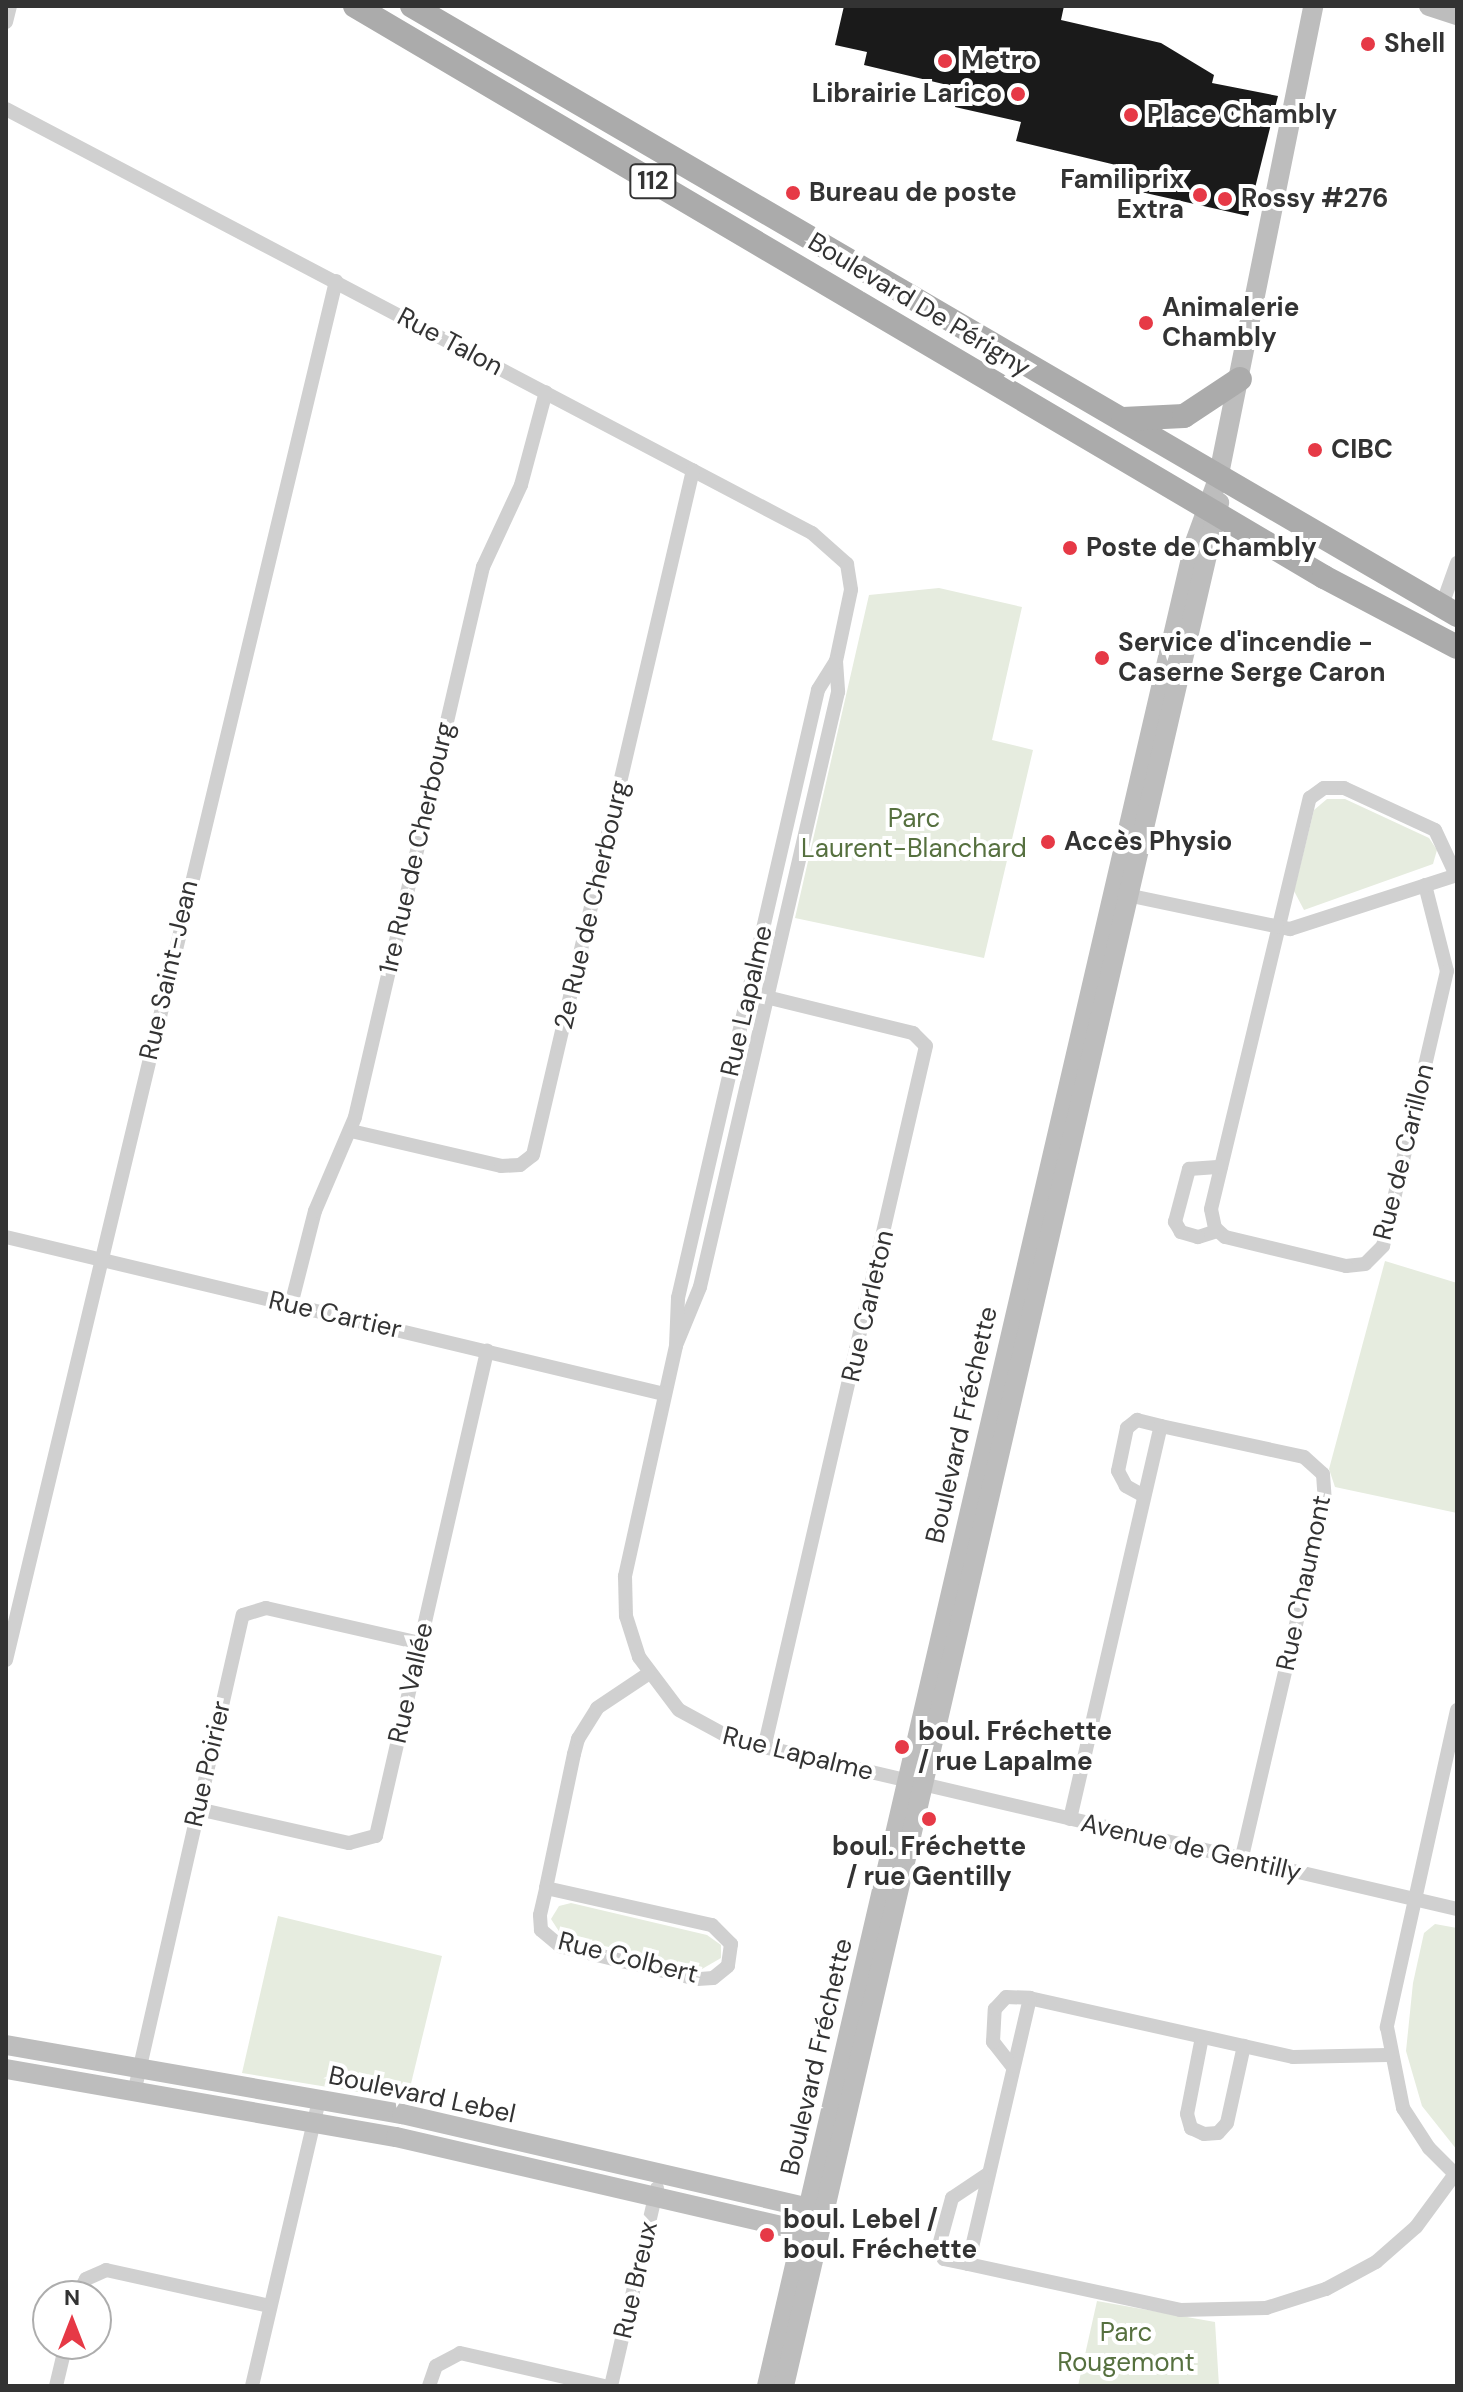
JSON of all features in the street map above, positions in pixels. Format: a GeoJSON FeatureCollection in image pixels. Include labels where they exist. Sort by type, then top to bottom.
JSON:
{"type":"FeatureCollection","features":[{"type":"Feature","properties":{"kind":"main road","name":"Boulevard De Périgny"},"geometry":{"type":"LineString","coordinates":[[355,6],[1212,511],[1457,647]]}},
{"type":"Feature","properties":{"kind":"main road","name":"Boulevard De Périgny"},"geometry":{"type":"LineString","coordinates":[[412,6],[1449,612]]}},
{"type":"Feature","properties":{"kind":"main road"},"geometry":{"type":"LineString","coordinates":[[1114,418],[1174,419],[1240,379]]}},
{"type":"Feature","properties":{"kind":"street"},"geometry":{"type":"LineString","coordinates":[[6,22],[10,6]]}},
{"type":"Feature","properties":{"kind":"street","name":"Boulevard Fréchette"},"geometry":{"type":"LineString","coordinates":[[784,2386],[817,2210],[1212,511],[1313,6]]}},
{"type":"Feature","properties":{"kind":"street"},"geometry":{"type":"LineString","coordinates":[[1429,6],[1457,15]]}},
{"type":"Feature","properties":{"kind":"street","name":"Rue Talon"},"geometry":{"type":"LineString","coordinates":[[6,109],[832,545],[849,571],[848,607]]}},
{"type":"Feature","properties":{"kind":"street","name":"Rue Saint-Jean"},"geometry":{"type":"LineString","coordinates":[[6,1660],[336,281]]}},
{"type":"Feature","properties":{"kind":"street","name":"1re Rue de Cherbourg"},"geometry":{"type":"LineString","coordinates":[[291,1305],[315,1211],[351,1131],[479,582],[521,485],[546,392]]}},
{"type":"Feature","properties":{"kind":"street","name":"2e Rue de Cherbourg"},"geometry":{"type":"LineString","coordinates":[[351,1131],[501,1166],[520,1165],[533,1155],[693,470]]}},
{"type":"Feature","properties":{"kind":"street"},"geometry":{"type":"LineString","coordinates":[[1449,612],[1457,563]]}},
{"type":"Feature","properties":{"kind":"street","name":"Rue Lapalme"},"geometry":{"type":"LineString","coordinates":[[848,607],[836,661],[838,692],[700,1287],[676,1346],[664,1394],[624,1588],[628,1626],[648,1674],[702,1727],[764,1748],[916,1783]]}},
{"type":"Feature","properties":{"kind":"street","name":"Rue Lapalme"},"geometry":{"type":"LineString","coordinates":[[676,1346],[678,1298],[818,690],[836,661]]}},
{"type":"Feature","properties":{"kind":"street"},"geometry":{"type":"LineString","coordinates":[[1122,894],[1275,929],[1325,923],[1456,875],[1435,830],[1344,788],[1324,788],[1305,809],[1275,929],[1211,1214],[1217,1231]]}},
{"type":"Feature","properties":{"kind":"street","name":"Rue de Carillon"},"geometry":{"type":"LineString","coordinates":[[1221,1167],[1189,1169],[1175,1222],[1193,1236],[1217,1231],[1346,1266],[1365,1264],[1383,1246],[1447,971],[1425,885]]}},
{"type":"Feature","properties":{"kind":"street","name":"Rue Carleton"},"geometry":{"type":"LineString","coordinates":[[749,993],[913,1033],[925,1043],[926,1055],[764,1748]]}},
{"type":"Feature","properties":{"kind":"street","name":"Rue Cartier"},"geometry":{"type":"LineString","coordinates":[[6,1237],[664,1394]]}},
{"type":"Feature","properties":{"kind":"street","name":"Rue Vallée"},"geometry":{"type":"LineString","coordinates":[[198,1809],[349,1843],[373,1839],[487,1351]]}},
{"type":"Feature","properties":{"kind":"street","name":"Rue Chaumont"},"geometry":{"type":"LineString","coordinates":[[1144,1496],[1126,1486],[1118,1471],[1127,1428],[1137,1420],[1304,1457],[1326,1483],[1241,1860]]}},
{"type":"Feature","properties":{"kind":"street"},"geometry":{"type":"LineString","coordinates":[[1070,1819],[1161,1426]]}},
{"type":"Feature","properties":{"kind":"street","name":"Rue Poirier"},"geometry":{"type":"LineString","coordinates":[[134,2093],[246,1612],[266,1608],[420,1643]]}},
{"type":"Feature","properties":{"kind":"street","name":"Rue Colbert"},"geometry":{"type":"LineString","coordinates":[[546,1888],[712,1925],[731,1944],[730,1960],[719,1975],[697,1979],[554,1944],[540,1924],[546,1888],[584,1725],[606,1699],[648,1674]]}},
{"type":"Feature","properties":{"kind":"street"},"geometry":{"type":"LineString","coordinates":[[988,2174],[952,2198],[938,2249],[944,2259],[1180,2310],[1254,2311],[1317,2293],[1376,2262],[1416,2227],[1456,2175],[1409,2120],[1388,2055],[1390,1996],[1457,1710]]}},
{"type":"Feature","properties":{"kind":"street","name":"Avenue de Gentilly"},"geometry":{"type":"LineString","coordinates":[[916,1783],[1457,1909]]}},
{"type":"Feature","properties":{"kind":"street"},"geometry":{"type":"LineString","coordinates":[[1012,2066],[993,2042],[995,2009],[1006,1997],[1030,1998],[1315,2060],[1388,2055]]}},
{"type":"Feature","properties":{"kind":"street"},"geometry":{"type":"LineString","coordinates":[[968,2264],[1030,1998]]}},
{"type":"Feature","properties":{"kind":"street"},"geometry":{"type":"LineString","coordinates":[[1202,2037],[1187,2114],[1191,2128],[1204,2134],[1218,2133],[1227,2123],[1244,2046]]}},
{"type":"Feature","properties":{"kind":"street","name":"Boulevard Lebel"},"geometry":{"type":"LineString","coordinates":[[6,2045],[319,2100],[817,2210]]}},
{"type":"Feature","properties":{"kind":"street","name":"Boulevard Lebel"},"geometry":{"type":"LineString","coordinates":[[6,2069],[314,2122],[812,2233]]}},
{"type":"Feature","properties":{"kind":"street"},"geometry":{"type":"LineString","coordinates":[[252,2386],[319,2100]]}},
{"type":"Feature","properties":{"kind":"street","name":"Rue Breux"},"geometry":{"type":"LineString","coordinates":[[611,2386],[660,2174]]}},
{"type":"Feature","properties":{"kind":"street","name":"Boulevard Fréchette"},"geometry":{"type":"LineString","coordinates":[[767,2386],[812,2233]]}},
{"type":"Feature","properties":{"kind":"street"},"geometry":{"type":"LineString","coordinates":[[85,2280],[106,2270],[270,2306]]}},
{"type":"Feature","properties":{"kind":"street"},"geometry":{"type":"LineString","coordinates":[[429,2386],[436,2366],[460,2353],[604,2386]]}},
{"type":"Feature","properties":{"kind":"street"},"geometry":{"type":"LineString","coordinates":[[56,2386],[62,2360]]}},
{"type":"Feature","properties":{"kind":"green space","name":"Parc Laurent-Blanchard"},"geometry":{"type":"Polygon","coordinates":[[[939,588],[1022,607],[992,740],[1033,750],[984,958],[795,918],[869,595],[939,588]]]}},
{"type":"Feature","properties":{"kind":"green space"},"geometry":{"type":"Polygon","coordinates":[[[1327,799],[1345,799],[1429,838],[1437,850],[1433,864],[1304,910],[1294,891],[1314,810],[1327,799]]]}},
{"type":"Feature","properties":{"kind":"green space"},"geometry":{"type":"Polygon","coordinates":[[[1385,1261],[1457,1283],[1457,1513],[1335,1487],[1329,1469],[1385,1261]]]}},
{"type":"Feature","properties":{"kind":"green space"},"geometry":{"type":"Polygon","coordinates":[[[571,1903],[707,1935],[721,1945],[721,1958],[702,1969],[562,1936],[551,1919],[559,1906],[571,1903]]]}},
{"type":"Feature","properties":{"kind":"green space"},"geometry":{"type":"Polygon","coordinates":[[[278,1916],[442,1956],[407,2100],[242,2073],[278,1916]]]}},
{"type":"Feature","properties":{"kind":"green space"},"geometry":{"type":"Polygon","coordinates":[[[1435,1924],[1457,1928],[1457,2150],[1422,2106],[1406,2051],[1413,1983],[1424,1933],[1435,1924]]]}},
{"type":"Feature","properties":{"kind":"green space","name":"Parc Rougemont"},"geometry":{"type":"Polygon","coordinates":[[[1097,2301],[1215,2322],[1219,2386],[1078,2386],[1097,2301]]]}},
{"type":"Feature","properties":{"kind":"building","name":"Place Chambly"},"geometry":{"type":"Polygon","coordinates":[[[844,6],[1064,6],[1061,20],[1161,43],[1214,75],[1212,83],[1278,96],[1248,216],[1141,192],[1120,166],[1016,141],[1021,122],[955,107],[960,88],[864,65],[867,52],[835,45],[844,6]]]}},
{"type":"Feature","properties":{"kind":"place","name":"Shell"},"geometry":{"type":"Point","coordinates":[1368,44]}},
{"type":"Feature","properties":{"kind":"place","name":"Metro"},"geometry":{"type":"Point","coordinates":[945,61]}},
{"type":"Feature","properties":{"kind":"place","name":"Librairie Larico"},"geometry":{"type":"Point","coordinates":[1018,94]}},
{"type":"Feature","properties":{"kind":"place","name":"Place Chambly"},"geometry":{"type":"Point","coordinates":[1131,115]}},
{"type":"Feature","properties":{"kind":"place","name":"Bureau de poste"},"geometry":{"type":"Point","coordinates":[793,193]}},
{"type":"Feature","properties":{"kind":"place","name":"Familiprix Extra"},"geometry":{"type":"Point","coordinates":[1200,195]}},
{"type":"Feature","properties":{"kind":"place","name":"Rossy #276"},"geometry":{"type":"Point","coordinates":[1225,199]}},
{"type":"Feature","properties":{"kind":"place","name":"Animalerie Chambly"},"geometry":{"type":"Point","coordinates":[1146,323]}},
{"type":"Feature","properties":{"kind":"place","name":"CIBC"},"geometry":{"type":"Point","coordinates":[1315,450]}},
{"type":"Feature","properties":{"kind":"place","name":"Poste de Chambly"},"geometry":{"type":"Point","coordinates":[1070,548]}},
{"type":"Feature","properties":{"kind":"place","name":"Service d'incendie - Caserne Serge Caron"},"geometry":{"type":"Point","coordinates":[1102,658]}},
{"type":"Feature","properties":{"kind":"place","name":"Accès Physio"},"geometry":{"type":"Point","coordinates":[1048,842]}},
{"type":"Feature","properties":{"kind":"place","name":"boul. Fréchette / rue Lapalme"},"geometry":{"type":"Point","coordinates":[902,1747]}},
{"type":"Feature","properties":{"kind":"place","name":"boul. Fréchette / rue Gentilly"},"geometry":{"type":"Point","coordinates":[929,1819]}},
{"type":"Feature","properties":{"kind":"place","name":"boul. Lebel / boul. Fréchette"},"geometry":{"type":"Point","coordinates":[767,2235]}}]}
